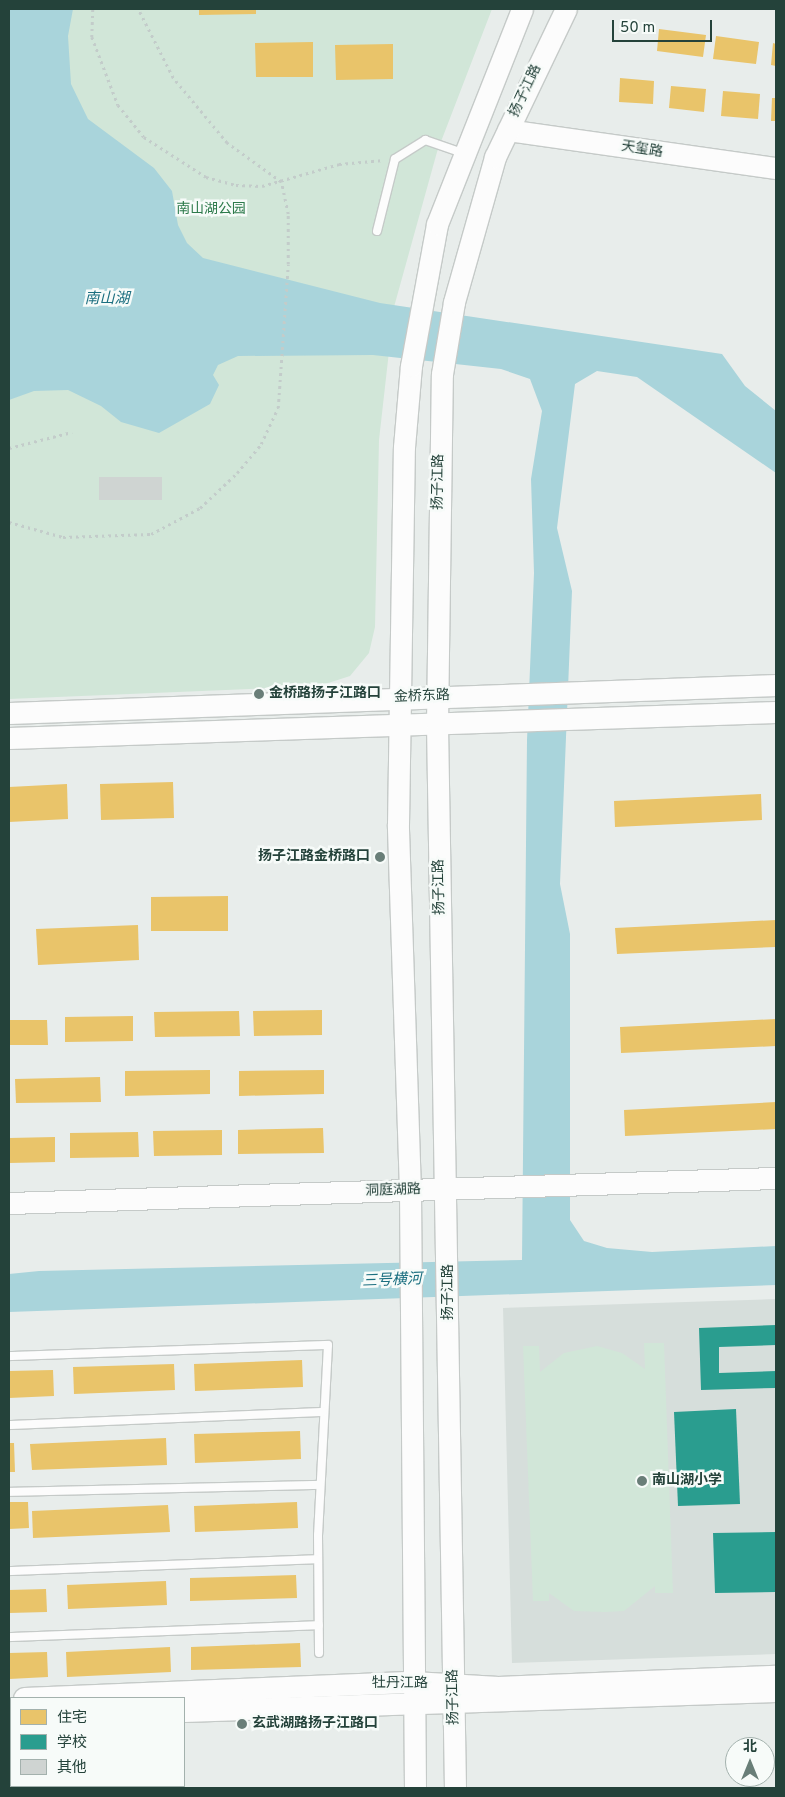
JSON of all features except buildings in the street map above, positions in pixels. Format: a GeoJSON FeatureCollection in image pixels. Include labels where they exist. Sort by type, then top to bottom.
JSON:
{"type":"FeatureCollection","features":[{"type":"Feature","properties":{"kind":"street"},"geometry":{"type":"LineString","coordinates":[[415,1788],[408,1306],[410,1191],[398,824],[402,698],[404,447],[411,366],[437,224],[462,153],[522,9]]}},
{"type":"Feature","properties":{"kind":"street","name":"扬子江路"},"geometry":{"type":"LineString","coordinates":[[455,1788],[449,1236],[436,724],[442,374],[454,302],[496,157],[566,9]]}},
{"type":"Feature","properties":{"kind":"street","name":"天玺路"},"geometry":{"type":"LineString","coordinates":[[508,130],[776,168]]}},
{"type":"Feature","properties":{"kind":"street","name":"金桥东路"},"geometry":{"type":"LineString","coordinates":[[9,713],[776,685]]}},
{"type":"Feature","properties":{"kind":"street","name":"金桥东路"},"geometry":{"type":"LineString","coordinates":[[9,738],[776,712]]}},
{"type":"Feature","properties":{"kind":"street","name":"洞庭湖路"},"geometry":{"type":"LineString","coordinates":[[9,1204],[776,1178]]}},
{"type":"Feature","properties":{"kind":"street","name":"牡丹江路"},"geometry":{"type":"LineString","coordinates":[[185,1711],[413,1704],[454,1693],[498,1687],[776,1676]]}},
{"type":"Feature","properties":{"kind":"street","name":"牡丹江路"},"geometry":{"type":"LineString","coordinates":[[48,1697],[413,1682],[454,1693],[776,1691]]}},
{"type":"Feature","properties":{"kind":"lane"},"geometry":{"type":"LineString","coordinates":[[377,231],[395,159],[425,140],[462,153]]}},
{"type":"Feature","properties":{"kind":"lane"},"geometry":{"type":"LineString","coordinates":[[9,1356],[328,1345],[320,1485],[318,1559],[319,1653]]}},
{"type":"Feature","properties":{"kind":"lane"},"geometry":{"type":"LineString","coordinates":[[9,1425],[323,1412]]}},
{"type":"Feature","properties":{"kind":"lane"},"geometry":{"type":"LineString","coordinates":[[9,1492],[320,1485]]}},
{"type":"Feature","properties":{"kind":"lane"},"geometry":{"type":"LineString","coordinates":[[9,1571],[318,1559]]}},
{"type":"Feature","properties":{"kind":"lane"},"geometry":{"type":"LineString","coordinates":[[9,1637],[319,1625]]}},
{"type":"Feature","properties":{"kind":"path"},"geometry":{"type":"LineString","coordinates":[[93,9],[92,36],[102,73],[118,105],[144,137],[206,177],[236,185],[281,182],[339,164],[395,159]]}},
{"type":"Feature","properties":{"kind":"path"},"geometry":{"type":"LineString","coordinates":[[9,522],[63,537],[106,539],[151,534],[200,508],[261,444],[278,408],[288,264],[288,214],[281,182],[227,143],[173,78],[138,9]]}},
{"type":"Feature","properties":{"kind":"path"},"geometry":{"type":"LineString","coordinates":[[9,448],[72,432]]}},
{"type":"Feature","properties":{"kind":"shaded area","name":"南山湖小学"},"geometry":{"type":"Polygon","coordinates":[[[776,1299],[776,1654],[512,1663],[503,1308],[776,1299]]]}},
{"type":"Feature","properties":{"kind":"green space","name":"南山湖公园"},"geometry":{"type":"Polygon","coordinates":[[[9,9],[492,9],[437,152],[394,307],[379,440],[375,627],[369,653],[350,676],[319,686],[9,699],[9,9]]]}},
{"type":"Feature","properties":{"kind":"green space"},"geometry":{"type":"Polygon","coordinates":[[[644,1343],[664,1343],[673,1593],[655,1593],[655,1586],[624,1611],[574,1611],[549,1593],[549,1601],[533,1601],[523,1346],[539,1346],[540,1372],[564,1353],[597,1346],[622,1353],[645,1369],[644,1343]]]}},
{"type":"Feature","properties":{"kind":"water"},"geometry":{"type":"Polygon","coordinates":[[[9,9],[73,9],[68,36],[71,84],[88,119],[154,168],[172,191],[178,225],[187,243],[203,258],[380,303],[722,354],[745,386],[776,411],[776,473],[637,377],[597,371],[575,384],[557,528],[572,591],[560,884],[570,934],[570,1220],[584,1241],[607,1248],[652,1252],[776,1246],[776,1285],[9,1312],[9,1274],[39,1271],[522,1260],[527,740],[534,573],[531,479],[542,411],[530,379],[501,369],[373,355],[238,356],[218,365],[213,375],[219,385],[210,404],[159,433],[121,422],[101,406],[68,390],[34,391],[9,400],[9,9]]]}},
{"type":"Feature","properties":{"kind":"place","name":"金桥路扬子江路口"},"geometry":{"type":"Point","coordinates":[259,694]}},
{"type":"Feature","properties":{"kind":"place","name":"扬子江路金桥路口"},"geometry":{"type":"Point","coordinates":[380,857]}},
{"type":"Feature","properties":{"kind":"place","name":"南山湖小学"},"geometry":{"type":"Point","coordinates":[642,1481]}},
{"type":"Feature","properties":{"kind":"place","name":"玄武湖路扬子江路口"},"geometry":{"type":"Point","coordinates":[242,1724]}},
{"type":"Feature","properties":{"kind":"water label","name":"南山湖"},"geometry":{"type":"Point","coordinates":[107,300]}},
{"type":"Feature","properties":{"kind":"water label","name":"三号横河"},"geometry":{"type":"Point","coordinates":[392,1281]}}]}
